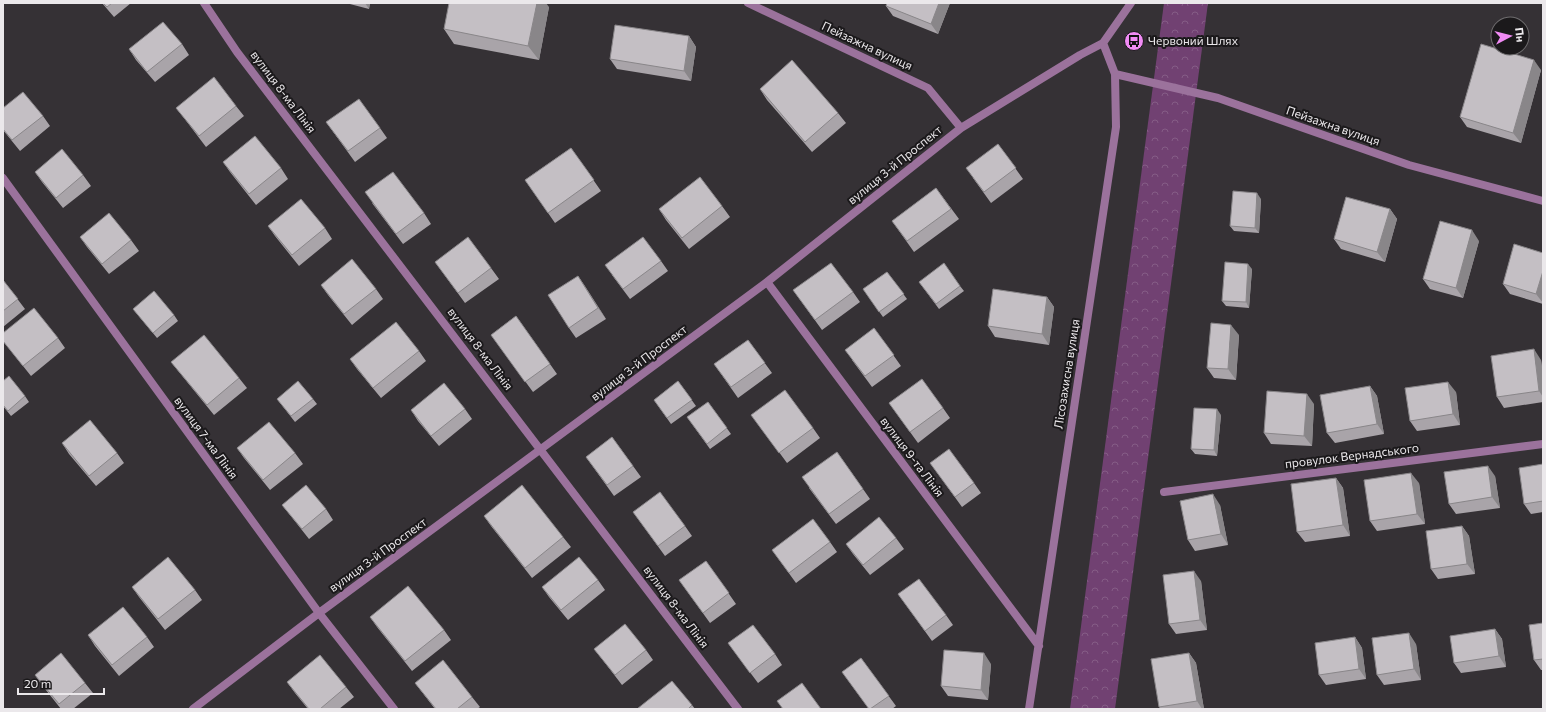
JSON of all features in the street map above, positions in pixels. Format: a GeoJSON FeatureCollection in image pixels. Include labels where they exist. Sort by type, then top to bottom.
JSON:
{"type":"FeatureCollection","features":[{"type":"Feature","properties":{"kind":"street","name":"вулиця 8-ма Лінія"},"geometry":{"type":"LineString","coordinates":[[204,3],[237,52],[738,709]]}},
{"type":"Feature","properties":{"kind":"street","name":"Пейзажна вулиця"},"geometry":{"type":"LineString","coordinates":[[748,3],[928,88],[961,128]]}},
{"type":"Feature","properties":{"kind":"street"},"geometry":{"type":"LineString","coordinates":[[1103,43],[1131,3]]}},
{"type":"Feature","properties":{"kind":"street","name":"вулиця 3-й Проспект"},"geometry":{"type":"LineString","coordinates":[[193,709],[319,613],[542,450],[767,282],[961,128],[1080,55],[1103,43]]}},
{"type":"Feature","properties":{"kind":"street","name":"Лісозахисна вулиця"},"geometry":{"type":"LineString","coordinates":[[1029,709],[1116,127],[1115,74],[1103,43]]}},
{"type":"Feature","properties":{"kind":"street","name":"Пейзажна вулиця"},"geometry":{"type":"LineString","coordinates":[[1115,74],[1218,98],[1409,165],[1543,201]]}},
{"type":"Feature","properties":{"kind":"street","name":"вулиця 7-ма Лінія"},"geometry":{"type":"LineString","coordinates":[[3,178],[319,613],[394,709]]}},
{"type":"Feature","properties":{"kind":"street","name":"вулиця 9-та Лінія"},"geometry":{"type":"LineString","coordinates":[[767,282],[1039,646]]}},
{"type":"Feature","properties":{"kind":"street","name":"провулок Вернадського"},"geometry":{"type":"LineString","coordinates":[[1164,492],[1543,444]]}},
{"type":"Feature","properties":{"kind":"green space"},"geometry":{"type":"Polygon","coordinates":[[[1164,3],[1208,3],[1115,709],[1070,709],[1164,3]]]}},
{"type":"Feature","properties":{"kind":"building"},"geometry":{"type":"Polygon","coordinates":[[[103,3],[112,3],[107,7],[103,3]]]}},
{"type":"Feature","properties":{"kind":"building"},"geometry":{"type":"Polygon","coordinates":[[[449,3],[537,3],[528,46],[444,29],[449,3]]]}},
{"type":"Feature","properties":{"kind":"building"},"geometry":{"type":"Polygon","coordinates":[[[887,3],[939,3],[931,24],[886,6],[887,3]]]}},
{"type":"Feature","properties":{"kind":"building"},"geometry":{"type":"Polygon","coordinates":[[[163,22],[182,44],[147,72],[129,49],[163,22]]]}},
{"type":"Feature","properties":{"kind":"building"},"geometry":{"type":"Polygon","coordinates":[[[615,25],[689,36],[684,71],[610,59],[615,25]]]}},
{"type":"Feature","properties":{"kind":"building"},"geometry":{"type":"Polygon","coordinates":[[[1481,44],[1490,47],[1490,56],[1521,56],[1534,60],[1513,133],[1460,117],[1481,44]]]}},
{"type":"Feature","properties":{"kind":"building"},"geometry":{"type":"Polygon","coordinates":[[[792,60],[838,113],[805,142],[760,89],[792,60]]]}},
{"type":"Feature","properties":{"kind":"building"},"geometry":{"type":"Polygon","coordinates":[[[214,77],[236,106],[199,136],[176,108],[214,77]]]}},
{"type":"Feature","properties":{"kind":"building"},"geometry":{"type":"Polygon","coordinates":[[[23,92],[43,116],[12,140],[3,129],[3,108],[23,92]]]}},
{"type":"Feature","properties":{"kind":"building"},"geometry":{"type":"Polygon","coordinates":[[[359,99],[380,128],[348,151],[326,122],[359,99]]]}},
{"type":"Feature","properties":{"kind":"building"},"geometry":{"type":"Polygon","coordinates":[[[255,136],[281,168],[249,194],[223,162],[255,136]]]}},
{"type":"Feature","properties":{"kind":"building"},"geometry":{"type":"Polygon","coordinates":[[[998,144],[1016,168],[984,192],[966,168],[998,144]]]}},
{"type":"Feature","properties":{"kind":"building"},"geometry":{"type":"Polygon","coordinates":[[[571,148],[594,180],[548,213],[525,180],[571,148]]]}},
{"type":"Feature","properties":{"kind":"building"},"geometry":{"type":"Polygon","coordinates":[[[62,149],[83,175],[56,198],[35,172],[62,149]]]}},
{"type":"Feature","properties":{"kind":"building"},"geometry":{"type":"Polygon","coordinates":[[[393,172],[424,213],[396,234],[365,192],[393,172]]]}},
{"type":"Feature","properties":{"kind":"building"},"geometry":{"type":"Polygon","coordinates":[[[700,177],[722,206],[682,238],[659,209],[700,177]]]}},
{"type":"Feature","properties":{"kind":"building"},"geometry":{"type":"Polygon","coordinates":[[[936,188],[951,209],[907,241],[892,221],[936,188]]]}},
{"type":"Feature","properties":{"kind":"building"},"geometry":{"type":"Polygon","coordinates":[[[1233,191],[1257,193],[1255,228],[1230,226],[1233,191]]]}},
{"type":"Feature","properties":{"kind":"building"},"geometry":{"type":"Polygon","coordinates":[[[1346,197],[1390,209],[1377,252],[1334,239],[1346,197]]]}},
{"type":"Feature","properties":{"kind":"building"},"geometry":{"type":"Polygon","coordinates":[[[301,199],[325,228],[292,255],[268,226],[301,199]]]}},
{"type":"Feature","properties":{"kind":"building"},"geometry":{"type":"Polygon","coordinates":[[[109,213],[131,240],[102,264],[80,237],[109,213]]]}},
{"type":"Feature","properties":{"kind":"building"},"geometry":{"type":"Polygon","coordinates":[[[1440,221],[1472,230],[1456,288],[1423,279],[1440,221]]]}},
{"type":"Feature","properties":{"kind":"building"},"geometry":{"type":"Polygon","coordinates":[[[468,237],[491,268],[458,293],[435,262],[468,237]]]}},
{"type":"Feature","properties":{"kind":"building"},"geometry":{"type":"Polygon","coordinates":[[[643,237],[661,261],[623,289],[605,265],[643,237]]]}},
{"type":"Feature","properties":{"kind":"building"},"geometry":{"type":"Polygon","coordinates":[[[1514,244],[1543,253],[1543,271],[1536,294],[1503,284],[1514,244]]]}},
{"type":"Feature","properties":{"kind":"building"},"geometry":{"type":"Polygon","coordinates":[[[352,259],[376,289],[344,314],[321,285],[352,259]]]}},
{"type":"Feature","properties":{"kind":"building"},"geometry":{"type":"Polygon","coordinates":[[[1225,262],[1248,264],[1246,302],[1222,301],[1225,262]]]}},
{"type":"Feature","properties":{"kind":"building"},"geometry":{"type":"Polygon","coordinates":[[[831,263],[853,292],[815,320],[793,290],[831,263]]]}},
{"type":"Feature","properties":{"kind":"building"},"geometry":{"type":"Polygon","coordinates":[[[944,263],[960,286],[936,304],[919,282],[944,263]]]}},
{"type":"Feature","properties":{"kind":"building"},"geometry":{"type":"Polygon","coordinates":[[[887,272],[904,294],[879,312],[863,289],[887,272]]]}},
{"type":"Feature","properties":{"kind":"building"},"geometry":{"type":"Polygon","coordinates":[[[578,276],[598,308],[569,328],[548,295],[578,276]]]}},
{"type":"Feature","properties":{"kind":"building"},"geometry":{"type":"Polygon","coordinates":[[[3,280],[18,299],[3,311],[3,280]]]}},
{"type":"Feature","properties":{"kind":"building"},"geometry":{"type":"Polygon","coordinates":[[[993,289],[1047,297],[1042,334],[988,326],[993,289]]]}},
{"type":"Feature","properties":{"kind":"building"},"geometry":{"type":"Polygon","coordinates":[[[154,291],[174,315],[153,333],[133,309],[154,291]]]}},
{"type":"Feature","properties":{"kind":"building"},"geometry":{"type":"Polygon","coordinates":[[[34,308],[58,338],[23,366],[3,341],[3,333],[34,308]]]}},
{"type":"Feature","properties":{"kind":"building"},"geometry":{"type":"Polygon","coordinates":[[[516,316],[550,364],[525,382],[491,335],[516,316]]]}},
{"type":"Feature","properties":{"kind":"building"},"geometry":{"type":"Polygon","coordinates":[[[396,322],[419,351],[373,388],[350,359],[396,322]]]}},
{"type":"Feature","properties":{"kind":"building"},"geometry":{"type":"Polygon","coordinates":[[[1211,323],[1231,325],[1228,369],[1207,368],[1211,323]]]}},
{"type":"Feature","properties":{"kind":"building"},"geometry":{"type":"Polygon","coordinates":[[[874,328],[894,355],[865,376],[845,350],[874,328]]]}},
{"type":"Feature","properties":{"kind":"building"},"geometry":{"type":"Polygon","coordinates":[[[204,335],[239,378],[207,405],[171,362],[204,335]]]}},
{"type":"Feature","properties":{"kind":"building"},"geometry":{"type":"Polygon","coordinates":[[[748,340],[765,363],[731,387],[714,364],[748,340]]]}},
{"type":"Feature","properties":{"kind":"building"},"geometry":{"type":"Polygon","coordinates":[[[1534,349],[1539,391],[1497,397],[1491,356],[1534,349]]]}},
{"type":"Feature","properties":{"kind":"building"},"geometry":{"type":"Polygon","coordinates":[[[9,376],[25,396],[8,411],[3,405],[3,381],[9,376]]]}},
{"type":"Feature","properties":{"kind":"building"},"geometry":{"type":"Polygon","coordinates":[[[922,379],[943,408],[910,432],[889,403],[922,379]]]}},
{"type":"Feature","properties":{"kind":"building"},"geometry":{"type":"Polygon","coordinates":[[[298,381],[313,399],[291,416],[277,399],[298,381]]]}},
{"type":"Feature","properties":{"kind":"building"},"geometry":{"type":"Polygon","coordinates":[[[678,381],[692,400],[667,418],[654,400],[678,381]]]}},
{"type":"Feature","properties":{"kind":"building"},"geometry":{"type":"Polygon","coordinates":[[[1448,382],[1453,414],[1410,421],[1405,388],[1448,382]]]}},
{"type":"Feature","properties":{"kind":"building"},"geometry":{"type":"Polygon","coordinates":[[[444,383],[465,409],[431,436],[411,410],[444,383]]]}},
{"type":"Feature","properties":{"kind":"building"},"geometry":{"type":"Polygon","coordinates":[[[1370,386],[1377,424],[1327,433],[1320,395],[1370,386]]]}},
{"type":"Feature","properties":{"kind":"building"},"geometry":{"type":"Polygon","coordinates":[[[785,390],[813,428],[779,453],[751,415],[785,390]]]}},
{"type":"Feature","properties":{"kind":"building"},"geometry":{"type":"Polygon","coordinates":[[[1267,391],[1307,394],[1304,436],[1264,433],[1267,391]]]}},
{"type":"Feature","properties":{"kind":"building"},"geometry":{"type":"Polygon","coordinates":[[[708,402],[727,428],[707,444],[687,417],[708,402]]]}},
{"type":"Feature","properties":{"kind":"building"},"geometry":{"type":"Polygon","coordinates":[[[1194,408],[1217,409],[1214,450],[1191,449],[1194,408]]]}},
{"type":"Feature","properties":{"kind":"building"},"geometry":{"type":"Polygon","coordinates":[[[90,420],[117,453],[89,476],[62,443],[90,420]]]}},
{"type":"Feature","properties":{"kind":"building"},"geometry":{"type":"Polygon","coordinates":[[[269,422],[295,453],[263,480],[237,448],[269,422]]]}},
{"type":"Feature","properties":{"kind":"building"},"geometry":{"type":"Polygon","coordinates":[[[612,437],[633,466],[607,485],[586,457],[612,437]]]}},
{"type":"Feature","properties":{"kind":"building"},"geometry":{"type":"Polygon","coordinates":[[[949,449],[974,483],[955,497],[930,463],[949,449]]]}},
{"type":"Feature","properties":{"kind":"building"},"geometry":{"type":"Polygon","coordinates":[[[837,452],[863,489],[829,514],[802,477],[837,452]]]}},
{"type":"Feature","properties":{"kind":"building"},"geometry":{"type":"Polygon","coordinates":[[[1543,464],[1543,501],[1524,504],[1519,468],[1543,464]]]}},
{"type":"Feature","properties":{"kind":"building"},"geometry":{"type":"Polygon","coordinates":[[[1488,466],[1492,497],[1449,504],[1444,472],[1488,466]]]}},
{"type":"Feature","properties":{"kind":"building"},"geometry":{"type":"Polygon","coordinates":[[[1411,473],[1417,514],[1370,521],[1364,480],[1411,473]]]}},
{"type":"Feature","properties":{"kind":"building"},"geometry":{"type":"Polygon","coordinates":[[[1336,478],[1343,525],[1297,532],[1291,484],[1336,478]]]}},
{"type":"Feature","properties":{"kind":"building"},"geometry":{"type":"Polygon","coordinates":[[[306,485],[326,509],[302,529],[282,505],[306,485]]]}},
{"type":"Feature","properties":{"kind":"building"},"geometry":{"type":"Polygon","coordinates":[[[522,485],[563,537],[525,568],[484,516],[522,485]]]}},
{"type":"Feature","properties":{"kind":"building"},"geometry":{"type":"Polygon","coordinates":[[[660,492],[685,526],[658,546],[633,512],[660,492]]]}},
{"type":"Feature","properties":{"kind":"building"},"geometry":{"type":"Polygon","coordinates":[[[1213,494],[1221,534],[1188,540],[1180,501],[1213,494]]]}},
{"type":"Feature","properties":{"kind":"building"},"geometry":{"type":"Polygon","coordinates":[[[879,517],[896,538],[863,565],[846,544],[879,517]]]}},
{"type":"Feature","properties":{"kind":"building"},"geometry":{"type":"Polygon","coordinates":[[[813,519],[830,542],[789,573],[772,550],[813,519]]]}},
{"type":"Feature","properties":{"kind":"building"},"geometry":{"type":"Polygon","coordinates":[[[1462,526],[1467,564],[1431,569],[1426,531],[1462,526]]]}},
{"type":"Feature","properties":{"kind":"building"},"geometry":{"type":"Polygon","coordinates":[[[168,557],[195,590],[158,619],[132,587],[168,557]]]}},
{"type":"Feature","properties":{"kind":"building"},"geometry":{"type":"Polygon","coordinates":[[[579,557],[598,580],[561,610],[542,587],[579,557]]]}},
{"type":"Feature","properties":{"kind":"building"},"geometry":{"type":"Polygon","coordinates":[[[706,561],[729,593],[703,613],[679,580],[706,561]]]}},
{"type":"Feature","properties":{"kind":"building"},"geometry":{"type":"Polygon","coordinates":[[[1194,571],[1200,620],[1169,624],[1163,575],[1194,571]]]}},
{"type":"Feature","properties":{"kind":"building"},"geometry":{"type":"Polygon","coordinates":[[[919,579],[946,615],[925,631],[898,594],[919,579]]]}},
{"type":"Feature","properties":{"kind":"building"},"geometry":{"type":"Polygon","coordinates":[[[408,586],[444,630],[405,661],[370,617],[408,586]]]}},
{"type":"Feature","properties":{"kind":"building"},"geometry":{"type":"Polygon","coordinates":[[[123,607],[147,637],[112,665],[88,635],[123,607]]]}},
{"type":"Feature","properties":{"kind":"building"},"geometry":{"type":"Polygon","coordinates":[[[1543,623],[1543,659],[1534,660],[1529,625],[1543,623]]]}},
{"type":"Feature","properties":{"kind":"building"},"geometry":{"type":"Polygon","coordinates":[[[625,624],[646,650],[615,675],[594,649],[625,624]]]}},
{"type":"Feature","properties":{"kind":"building"},"geometry":{"type":"Polygon","coordinates":[[[753,625],[775,654],[750,673],[728,643],[753,625]]]}},
{"type":"Feature","properties":{"kind":"building"},"geometry":{"type":"Polygon","coordinates":[[[1495,629],[1499,656],[1454,663],[1450,636],[1495,629]]]}},
{"type":"Feature","properties":{"kind":"building"},"geometry":{"type":"Polygon","coordinates":[[[1409,633],[1414,669],[1377,675],[1372,638],[1409,633]]]}},
{"type":"Feature","properties":{"kind":"building"},"geometry":{"type":"Polygon","coordinates":[[[1355,637],[1359,669],[1319,675],[1315,643],[1355,637]]]}},
{"type":"Feature","properties":{"kind":"building"},"geometry":{"type":"Polygon","coordinates":[[[944,650],[984,653],[981,690],[941,686],[944,650]]]}},
{"type":"Feature","properties":{"kind":"building"},"geometry":{"type":"Polygon","coordinates":[[[61,653],[85,683],[59,704],[35,675],[61,653]]]}},
{"type":"Feature","properties":{"kind":"building"},"geometry":{"type":"Polygon","coordinates":[[[1189,653],[1197,701],[1159,707],[1151,659],[1189,653]]]}},
{"type":"Feature","properties":{"kind":"building"},"geometry":{"type":"Polygon","coordinates":[[[320,655],[346,687],[320,709],[309,709],[287,682],[320,655]]]}},
{"type":"Feature","properties":{"kind":"building"},"geometry":{"type":"Polygon","coordinates":[[[861,658],[889,696],[870,709],[842,672],[861,658]]]}},
{"type":"Feature","properties":{"kind":"building"},"geometry":{"type":"Polygon","coordinates":[[[443,660],[472,697],[457,709],[436,709],[415,683],[443,660]]]}},
{"type":"Feature","properties":{"kind":"building"},"geometry":{"type":"Polygon","coordinates":[[[672,681],[692,705],[688,709],[637,709],[672,681]]]}},
{"type":"Feature","properties":{"kind":"building"},"geometry":{"type":"Polygon","coordinates":[[[802,683],[821,709],[783,709],[777,701],[802,683]]]}},
{"type":"Feature","properties":{"kind":"place","name":"Червоний Шлях"},"geometry":{"type":"Point","coordinates":[1134,41]}}]}
